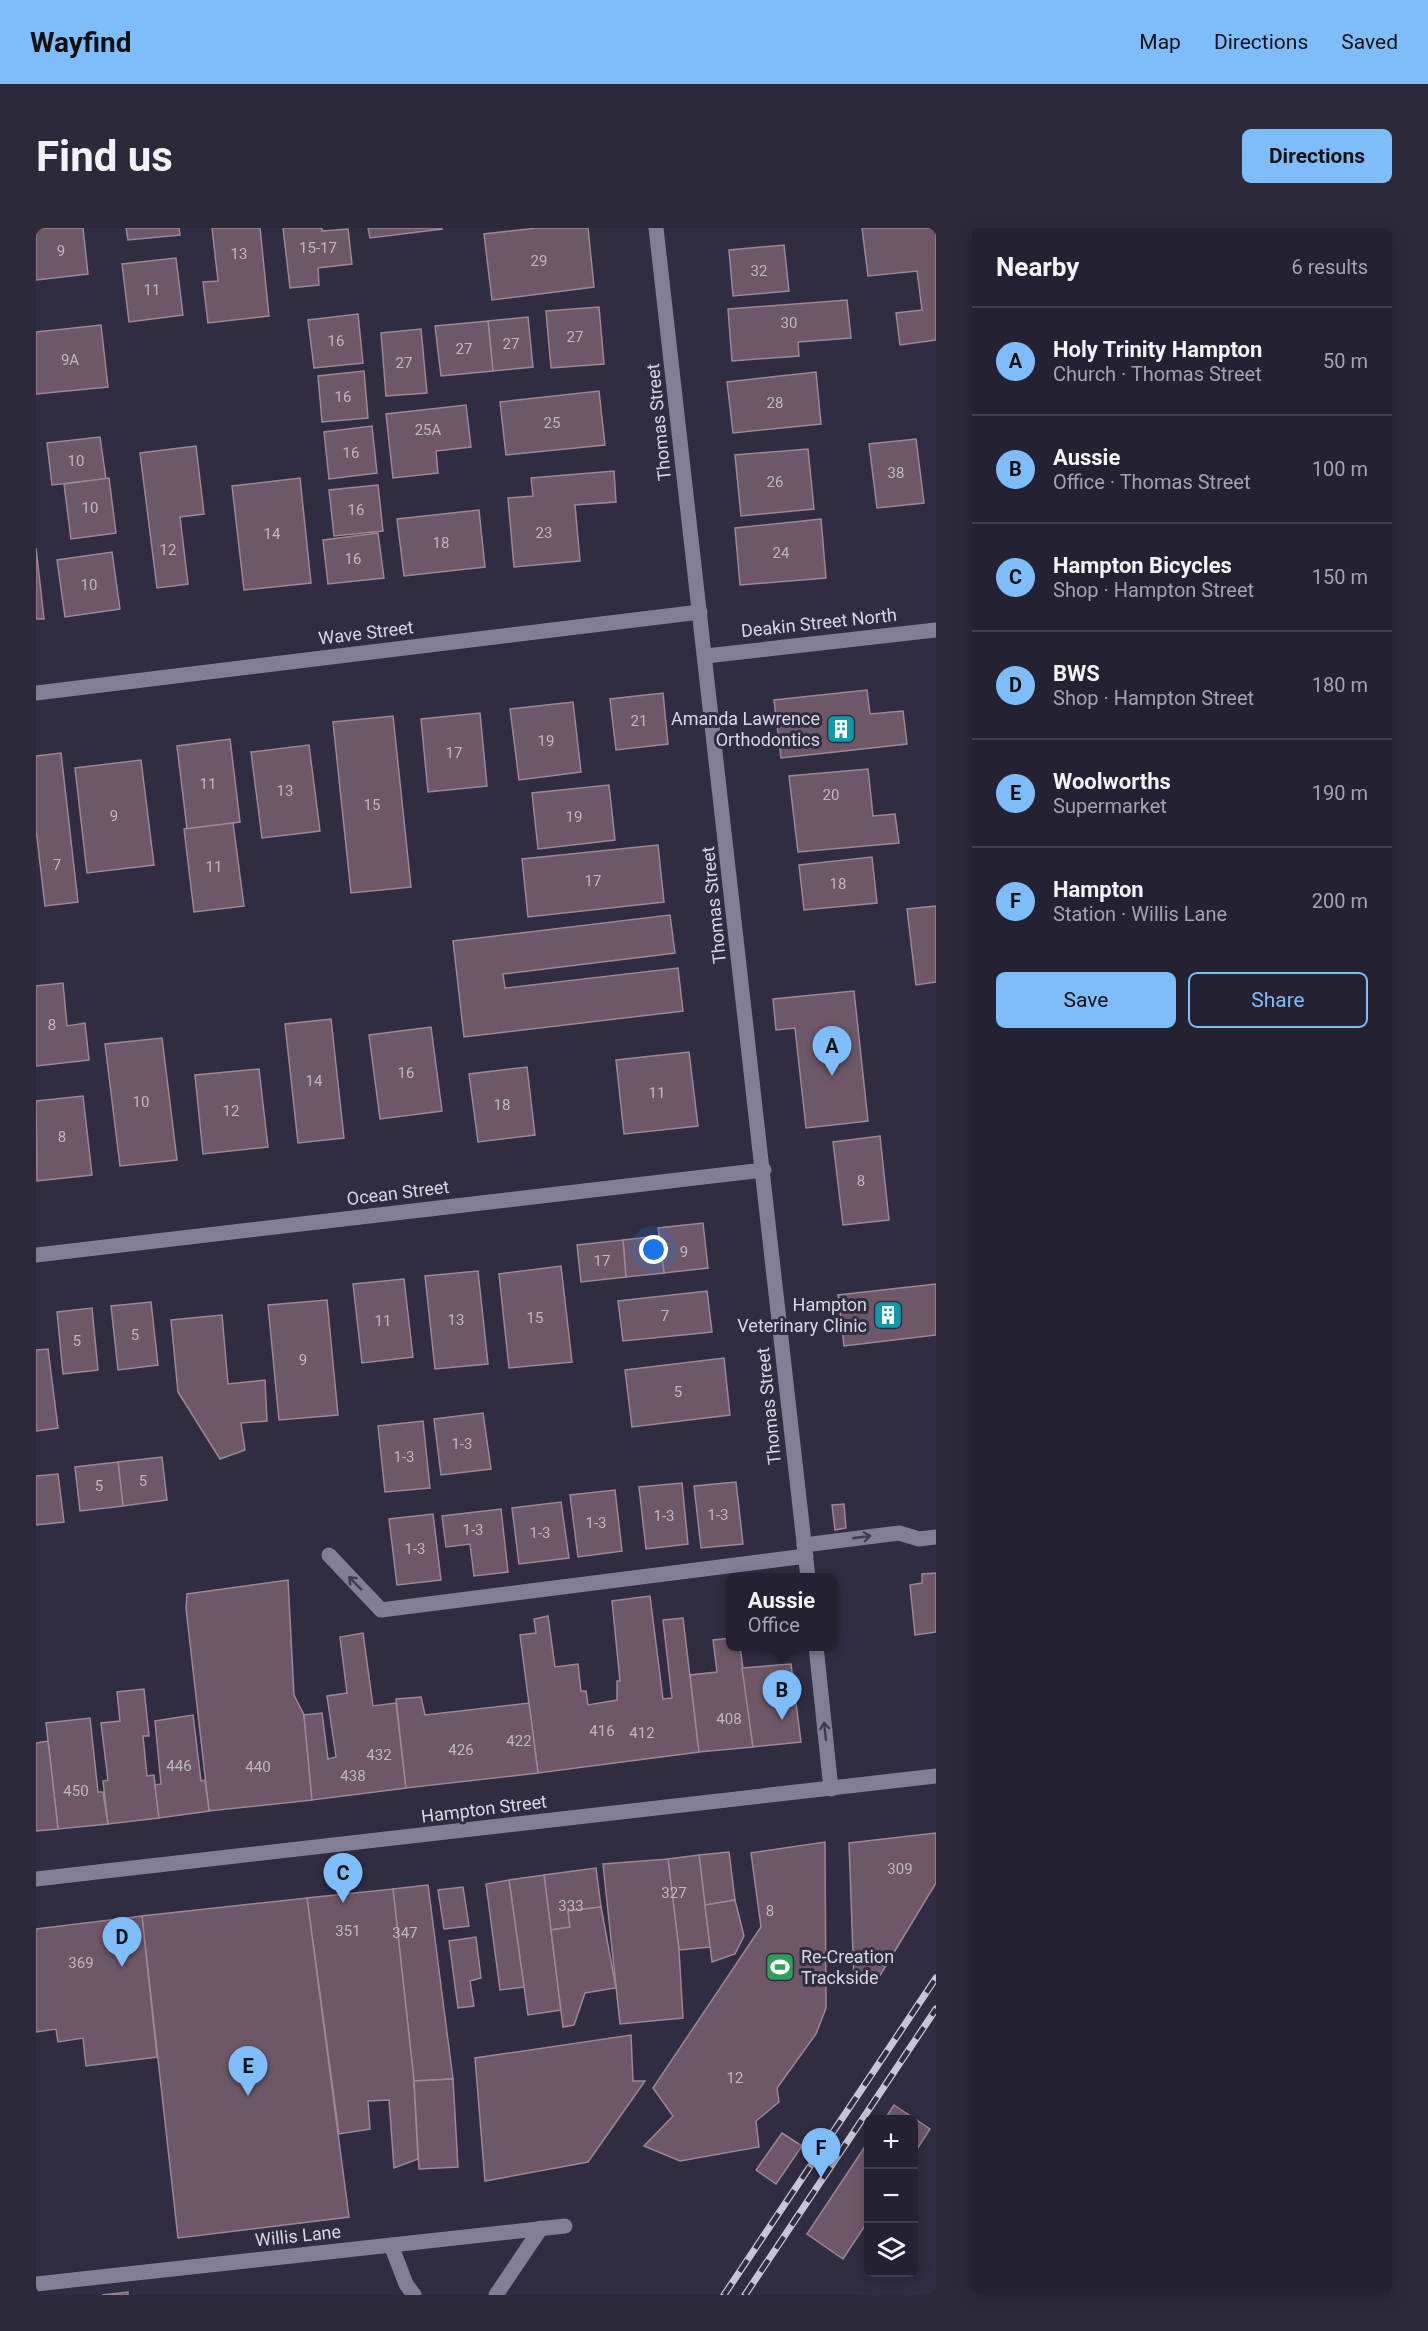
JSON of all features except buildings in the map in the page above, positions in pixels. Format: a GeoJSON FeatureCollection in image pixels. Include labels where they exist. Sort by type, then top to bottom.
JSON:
{"type":"FeatureCollection","features":[{"type":"Feature","properties":{"kind":"street","name":"Thomas Street"},"geometry":{"type":"LineString","coordinates":[[656,228],[764,1170],[807,1573]]}},
{"type":"Feature","properties":{"kind":"street","name":"Wave Street"},"geometry":{"type":"LineString","coordinates":[[36,693],[700,612]]}},
{"type":"Feature","properties":{"kind":"street","name":"Deakin Street North"},"geometry":{"type":"LineString","coordinates":[[706,656],[936,630]]}},
{"type":"Feature","properties":{"kind":"street","name":"Ocean Street"},"geometry":{"type":"LineString","coordinates":[[36,1255],[764,1170]]}},
{"type":"Feature","properties":{"kind":"street"},"geometry":{"type":"LineString","coordinates":[[328,1555],[381,1610],[805,1551],[899,1533],[919,1539],[936,1537]]}},
{"type":"Feature","properties":{"kind":"street"},"geometry":{"type":"LineString","coordinates":[[816,1651],[831,1789]]}},
{"type":"Feature","properties":{"kind":"street","name":"Hampton Street"},"geometry":{"type":"LineString","coordinates":[[36,1880],[936,1776]]}},
{"type":"Feature","properties":{"kind":"street","name":"Willis Lane"},"geometry":{"type":"LineString","coordinates":[[36,2284],[565,2226]]}},
{"type":"Feature","properties":{"kind":"street"},"geometry":{"type":"LineString","coordinates":[[496,2295],[540,2228]]}},
{"type":"Feature","properties":{"kind":"street"},"geometry":{"type":"LineString","coordinates":[[391,2245],[406,2284],[414,2295]]}},
{"type":"Feature","properties":{"kind":"railway"},"geometry":{"type":"LineString","coordinates":[[724,2295],[936,1978]]}},
{"type":"Feature","properties":{"kind":"railway"},"geometry":{"type":"LineString","coordinates":[[745,2295],[936,2009]]}},
{"type":"Feature","properties":{"kind":"place","name":"Amanda Lawrence Orthodontics"},"geometry":{"type":"Point","coordinates":[841,729]}},
{"type":"Feature","properties":{"kind":"place","name":"Holy Trinity Hampton"},"geometry":{"type":"Point","coordinates":[832,1076]}},
{"type":"Feature","properties":{"kind":"place","name":"Hampton Veterinary Clinic"},"geometry":{"type":"Point","coordinates":[888,1315]}},
{"type":"Feature","properties":{"kind":"place","name":"Aussie"},"geometry":{"type":"Point","coordinates":[782,1720]}},
{"type":"Feature","properties":{"kind":"place","name":"Hampton Bicycles"},"geometry":{"type":"Point","coordinates":[343,1903]}},
{"type":"Feature","properties":{"kind":"place","name":"BWS"},"geometry":{"type":"Point","coordinates":[122,1967]}},
{"type":"Feature","properties":{"kind":"place","name":"Re-Creation Trackside"},"geometry":{"type":"Point","coordinates":[780,1967]}},
{"type":"Feature","properties":{"kind":"place","name":"Woolworths"},"geometry":{"type":"Point","coordinates":[248,2096]}},
{"type":"Feature","properties":{"kind":"place","name":"Hampton"},"geometry":{"type":"Point","coordinates":[821,2178]}}]}
